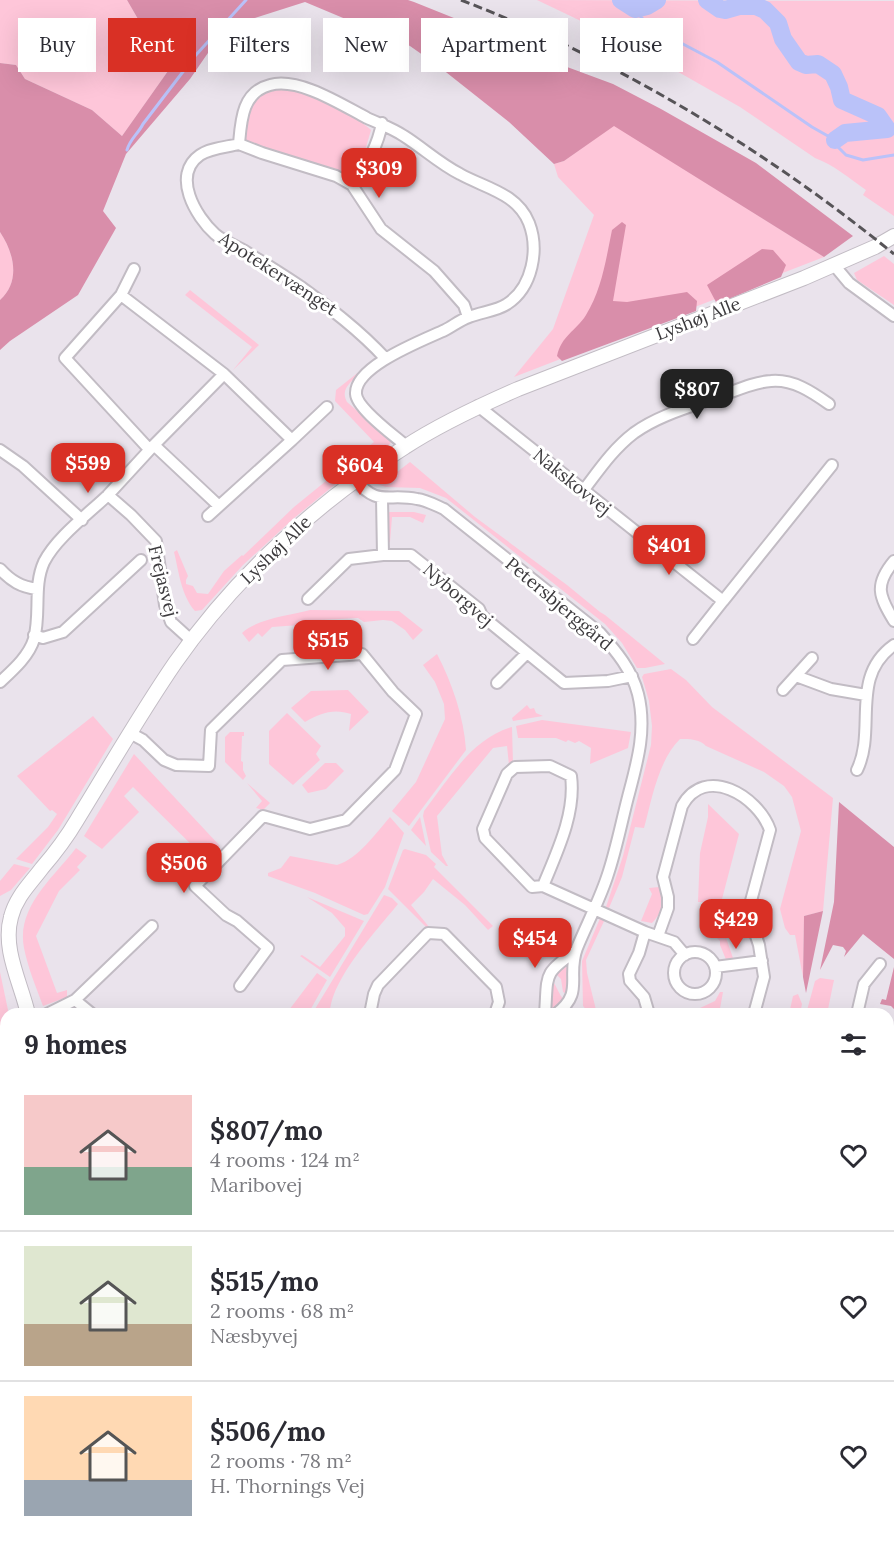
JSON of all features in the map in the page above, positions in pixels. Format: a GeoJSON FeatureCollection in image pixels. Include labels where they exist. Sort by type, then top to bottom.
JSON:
{"type":"FeatureCollection","features":[{"type":"Feature","properties":{"kind":"street"},"geometry":{"type":"LineString","coordinates":[[406,446],[360,403],[356,394],[359,384],[385,357],[468,317],[506,305],[522,290],[531,268],[534,248],[528,220],[513,201],[489,186],[460,174],[382,123],[295,85],[270,85],[257,92],[244,107],[239,144],[336,176],[352,185],[381,229],[434,271],[464,304],[468,317]]}},
{"type":"Feature","properties":{"kind":"street"},"geometry":{"type":"LineString","coordinates":[[352,185],[366,167],[379,137],[382,123]]}},
{"type":"Feature","properties":{"kind":"street","name":"Apotekervænget"},"geometry":{"type":"LineString","coordinates":[[239,144],[197,156],[188,170],[187,179],[189,197],[194,209],[215,234],[283,275],[343,317],[385,357]]}},
{"type":"Feature","properties":{"kind":"street","name":"Lyshøj Alle"},"geometry":{"type":"LineString","coordinates":[[26,1008],[10,950],[5,915],[68,835],[176,662],[255,568],[300,526],[356,480],[406,446],[478,406],[834,265],[875,248],[894,236]]}},
{"type":"Feature","properties":{"kind":"street"},"geometry":{"type":"LineString","coordinates":[[834,265],[849,283],[894,316]]}},
{"type":"Feature","properties":{"kind":"street"},"geometry":{"type":"LineString","coordinates":[[134,269],[121,295],[60,361],[151,447],[219,506]]}},
{"type":"Feature","properties":{"kind":"street"},"geometry":{"type":"LineString","coordinates":[[121,295],[224,374],[292,440]]}},
{"type":"Feature","properties":{"kind":"street"},"geometry":{"type":"LineString","coordinates":[[0,682],[24,657],[34,635],[40,572],[50,553],[224,374]]}},
{"type":"Feature","properties":{"kind":"street"},"geometry":{"type":"LineString","coordinates":[[583,491],[613,452],[635,432],[663,417],[749,386],[771,381],[791,383],[808,390],[829,404]]}},
{"type":"Feature","properties":{"kind":"street","name":"Nakskovvej"},"geometry":{"type":"LineString","coordinates":[[478,406],[723,601]]}},
{"type":"Feature","properties":{"kind":"street"},"geometry":{"type":"LineString","coordinates":[[208,516],[327,407]]}},
{"type":"Feature","properties":{"kind":"street"},"geometry":{"type":"LineString","coordinates":[[0,450],[23,466],[82,520]]}},
{"type":"Feature","properties":{"kind":"street"},"geometry":{"type":"LineString","coordinates":[[693,639],[832,465]]}},
{"type":"Feature","properties":{"kind":"street"},"geometry":{"type":"LineString","coordinates":[[356,480],[372,496],[382,498],[383,555]]}},
{"type":"Feature","properties":{"kind":"street","name":"Frejasvej"},"geometry":{"type":"LineString","coordinates":[[108,495],[156,541],[165,605],[171,622],[192,641]]}},
{"type":"Feature","properties":{"kind":"street","name":"Petersbjerggård"},"geometry":{"type":"LineString","coordinates":[[382,498],[415,498],[428,501],[444,509],[600,633],[617,652],[632,676],[641,714],[642,732],[638,758],[607,876],[576,951],[573,968],[573,996],[563,1008]]}},
{"type":"Feature","properties":{"kind":"street","name":"Nyborgvej"},"geometry":{"type":"LineString","coordinates":[[308,599],[349,559],[383,555],[411,555],[479,609],[482,616],[564,683],[608,681],[632,676]]}},
{"type":"Feature","properties":{"kind":"street","name":"Frejasvej"},"geometry":{"type":"LineString","coordinates":[[34,635],[43,638],[63,632],[141,560]]}},
{"type":"Feature","properties":{"kind":"street"},"geometry":{"type":"LineString","coordinates":[[894,561],[885,572],[880,592],[882,601],[894,621]]}},
{"type":"Feature","properties":{"kind":"street"},"geometry":{"type":"LineString","coordinates":[[0,569],[8,578],[20,585],[37,589]]}},
{"type":"Feature","properties":{"kind":"street"},"geometry":{"type":"LineString","coordinates":[[858,770],[864,749],[866,695],[870,678],[877,663],[894,645]]}},
{"type":"Feature","properties":{"kind":"street"},"geometry":{"type":"LineString","coordinates":[[497,683],[527,653]]}},
{"type":"Feature","properties":{"kind":"street"},"geometry":{"type":"LineString","coordinates":[[130,733],[143,740],[164,760],[177,765],[209,766],[211,730],[282,660],[362,654],[393,692],[416,714],[395,770],[346,820],[310,829],[263,816],[195,886],[267,948],[240,986]]}},
{"type":"Feature","properties":{"kind":"street"},"geometry":{"type":"LineString","coordinates":[[783,690],[812,658]]}},
{"type":"Feature","properties":{"kind":"street"},"geometry":{"type":"LineString","coordinates":[[796,676],[831,689],[866,695]]}},
{"type":"Feature","properties":{"kind":"street"},"geometry":{"type":"LineString","coordinates":[[543,886],[559,849],[573,793],[571,776],[550,766],[515,767],[507,774],[483,829],[484,838],[532,887],[543,886],[645,932],[674,942],[686,955]]}},
{"type":"Feature","properties":{"kind":"street"},"geometry":{"type":"LineString","coordinates":[[658,936],[668,908],[663,877],[682,806],[687,796],[694,790],[705,786],[737,791],[766,819],[770,830],[748,912],[759,945],[764,977],[756,1008]]}},
{"type":"Feature","properties":{"kind":"street"},"geometry":{"type":"LineString","coordinates":[[59,1008],[75,1000],[152,926]]}},
{"type":"Feature","properties":{"kind":"street"},"geometry":{"type":"LineString","coordinates":[[645,932],[639,953],[629,974],[630,981],[644,997],[647,1008]]}},
{"type":"Feature","properties":{"kind":"street"},"geometry":{"type":"LineString","coordinates":[[371,1008],[378,985],[428,933],[444,934],[496,987],[499,1002],[497,1008]]}},
{"type":"Feature","properties":{"kind":"street","name":"Petersbjerggård"},"geometry":{"type":"LineString","coordinates":[[545,1008],[545,987],[549,974],[556,965],[576,951]]}},
{"type":"Feature","properties":{"kind":"street"},"geometry":{"type":"LineString","coordinates":[[697,952],[703,954],[709,958],[715,968],[715,979],[707,990],[698,994],[683,991],[675,981],[677,963],[686,955],[697,952]]}},
{"type":"Feature","properties":{"kind":"street"},"geometry":{"type":"LineString","coordinates":[[715,968],[762,961]]}},
{"type":"Feature","properties":{"kind":"street"},"geometry":{"type":"LineString","coordinates":[[858,1008],[864,984],[880,964]]}},
{"type":"Feature","properties":{"kind":"street"},"geometry":{"type":"LineString","coordinates":[[75,1000],[85,1008]]}},
{"type":"Feature","properties":{"kind":"shaded area"},"geometry":{"type":"Polygon","coordinates":[[[0,0],[127,0],[137,18],[108,18],[108,72],[167,72],[122,136],[92,110],[25,79],[20,72],[96,72],[96,18],[18,18],[18,68],[16,65],[0,63],[0,0]]]}},
{"type":"Feature","properties":{"kind":"shaded area"},"geometry":{"type":"Polygon","coordinates":[[[127,0],[408,0],[453,18],[421,18],[421,54],[409,46],[409,18],[343,18],[305,2],[255,18],[208,18],[208,53],[196,70],[196,18],[137,18],[127,0]]]}},
{"type":"Feature","properties":{"kind":"shaded area"},"geometry":{"type":"Polygon","coordinates":[[[537,0],[894,1],[894,216],[863,195],[866,190],[847,176],[815,158],[740,107],[678,72],[683,72],[683,18],[580,18],[580,21],[537,0]]]}},
{"type":"Feature","properties":{"kind":"shaded area"},"geometry":{"type":"Polygon","coordinates":[[[0,63],[16,65],[18,72],[25,79],[92,110],[122,136],[167,72],[195,72],[126,154],[103,211],[116,228],[78,295],[0,350],[0,300],[11,284],[13,267],[9,249],[0,232],[0,63]]]}},
{"type":"Feature","properties":{"kind":"shaded area"},"geometry":{"type":"Polygon","coordinates":[[[568,67],[613,84],[756,163],[853,236],[824,257],[614,126],[564,161],[554,164],[509,122],[446,72],[568,72],[568,67]]]}},
{"type":"Feature","properties":{"kind":"shaded area"},"geometry":{"type":"Polygon","coordinates":[[[277,88],[296,89],[312,95],[347,113],[371,130],[360,168],[355,175],[345,175],[247,143],[245,125],[249,108],[260,95],[277,88]]]}},
{"type":"Feature","properties":{"kind":"shaded area"},"geometry":{"type":"Polygon","coordinates":[[[614,125],[824,257],[514,377],[553,329],[594,215],[558,177],[554,164],[564,161],[614,125]]]}},
{"type":"Feature","properties":{"kind":"shaded area"},"geometry":{"type":"Polygon","coordinates":[[[622,222],[626,225],[613,301],[627,302],[687,292],[697,301],[696,311],[562,361],[557,356],[559,349],[565,338],[582,321],[596,295],[612,230],[622,222]]]}},
{"type":"Feature","properties":{"kind":"shaded area"},"geometry":{"type":"Polygon","coordinates":[[[0,232],[12,258],[13,276],[7,292],[0,300],[0,232]]]}},
{"type":"Feature","properties":{"kind":"shaded area"},"geometry":{"type":"Polygon","coordinates":[[[762,249],[773,250],[786,265],[781,277],[717,304],[707,285],[762,249]]]}},
{"type":"Feature","properties":{"kind":"shaded area"},"geometry":{"type":"Polygon","coordinates":[[[884,256],[894,264],[894,305],[857,280],[854,273],[884,256]]]}},
{"type":"Feature","properties":{"kind":"shaded area"},"geometry":{"type":"Polygon","coordinates":[[[190,290],[259,345],[233,370],[252,347],[185,295],[190,290]]]}},
{"type":"Feature","properties":{"kind":"shaded area"},"geometry":{"type":"Polygon","coordinates":[[[360,371],[346,388],[347,402],[392,441],[293,519],[243,565],[202,610],[195,611],[184,591],[174,552],[177,550],[188,576],[186,584],[193,586],[197,593],[208,594],[224,571],[294,507],[374,442],[335,401],[336,390],[360,371]]]}},
{"type":"Feature","properties":{"kind":"shaded area"},"geometry":{"type":"Polygon","coordinates":[[[410,462],[475,517],[567,585],[665,664],[637,668],[622,643],[605,624],[446,498],[420,488],[386,487],[377,484],[410,462]]]}},
{"type":"Feature","properties":{"kind":"shaded area"},"geometry":{"type":"Polygon","coordinates":[[[388,512],[414,512],[426,515],[423,523],[410,517],[392,517],[390,542],[388,543],[388,512]]]}},
{"type":"Feature","properties":{"kind":"shaded area"},"geometry":{"type":"Polygon","coordinates":[[[310,610],[399,611],[423,630],[413,640],[405,630],[392,621],[364,622],[358,618],[319,620],[313,624],[272,627],[262,637],[258,633],[249,642],[242,633],[256,624],[310,610]]]}},
{"type":"Feature","properties":{"kind":"shaded area"},"geometry":{"type":"Polygon","coordinates":[[[437,654],[456,700],[463,725],[466,750],[409,826],[392,811],[416,782],[445,719],[444,704],[435,682],[423,665],[437,654]]]}},
{"type":"Feature","properties":{"kind":"shaded area"},"geometry":{"type":"Polygon","coordinates":[[[671,669],[686,680],[712,707],[833,798],[823,911],[804,916],[803,977],[795,935],[790,935],[785,928],[780,909],[801,831],[792,797],[784,786],[764,772],[698,741],[680,739],[666,758],[644,828],[635,827],[622,877],[609,908],[606,907],[623,856],[651,745],[652,726],[649,701],[642,677],[644,674],[671,669]]]}},
{"type":"Feature","properties":{"kind":"shaded area"},"geometry":{"type":"Polygon","coordinates":[[[348,690],[369,712],[349,731],[351,714],[339,711],[327,712],[305,722],[291,708],[311,691],[348,690]]]}},
{"type":"Feature","properties":{"kind":"shaded area"},"geometry":{"type":"Polygon","coordinates":[[[527,705],[543,716],[513,721],[512,718],[527,705]]]}},
{"type":"Feature","properties":{"kind":"shaded area"},"geometry":{"type":"Polygon","coordinates":[[[287,713],[321,746],[316,754],[320,760],[293,785],[269,764],[269,731],[287,713]]]}},
{"type":"Feature","properties":{"kind":"shaded area"},"geometry":{"type":"Polygon","coordinates":[[[93,716],[113,739],[58,830],[32,864],[16,859],[48,827],[57,814],[50,811],[17,776],[93,716]]]}},
{"type":"Feature","properties":{"kind":"shaded area"},"geometry":{"type":"Polygon","coordinates":[[[542,720],[631,732],[628,748],[590,764],[591,748],[579,741],[575,743],[556,738],[518,738],[516,726],[542,720]]]}},
{"type":"Feature","properties":{"kind":"shaded area"},"geometry":{"type":"Polygon","coordinates":[[[512,727],[513,764],[509,765],[507,746],[493,748],[437,816],[442,855],[448,866],[446,866],[431,852],[423,816],[424,811],[473,750],[497,733],[512,727]]]}},
{"type":"Feature","properties":{"kind":"shaded area"},"geometry":{"type":"Polygon","coordinates":[[[230,732],[244,732],[241,761],[246,776],[243,780],[225,762],[225,737],[230,732]]]}},
{"type":"Feature","properties":{"kind":"shaded area"},"geometry":{"type":"Polygon","coordinates":[[[134,754],[220,846],[206,859],[133,787],[124,796],[139,812],[102,849],[84,836],[134,754]]]}},
{"type":"Feature","properties":{"kind":"shaded area"},"geometry":{"type":"Polygon","coordinates":[[[325,763],[336,763],[344,771],[326,789],[308,793],[302,785],[325,763]]]}},
{"type":"Feature","properties":{"kind":"shaded area"},"geometry":{"type":"Polygon","coordinates":[[[247,783],[270,803],[263,810],[256,808],[262,801],[247,783]]]}},
{"type":"Feature","properties":{"kind":"shaded area"},"geometry":{"type":"Polygon","coordinates":[[[839,802],[894,847],[894,959],[863,934],[844,957],[846,951],[843,947],[833,945],[820,970],[834,902],[839,802]]]}},
{"type":"Feature","properties":{"kind":"shaded area"},"geometry":{"type":"Polygon","coordinates":[[[708,804],[739,834],[719,917],[734,961],[727,962],[720,941],[710,931],[717,910],[707,902],[698,902],[700,853],[708,817],[708,804]]]}},
{"type":"Feature","properties":{"kind":"shaded area"},"geometry":{"type":"Polygon","coordinates":[[[390,817],[404,833],[385,887],[368,914],[364,915],[315,893],[268,876],[268,873],[281,868],[290,856],[337,865],[345,862],[366,845],[390,817]]]}},
{"type":"Feature","properties":{"kind":"shaded area"},"geometry":{"type":"Polygon","coordinates":[[[420,817],[426,846],[411,830],[420,817]]]}},
{"type":"Feature","properties":{"kind":"shaded area"},"geometry":{"type":"Polygon","coordinates":[[[76,848],[87,856],[77,867],[80,870],[59,891],[36,936],[57,993],[67,990],[67,997],[43,1006],[30,970],[24,948],[23,933],[31,906],[76,848]]]}},
{"type":"Feature","properties":{"kind":"shaded area"},"geometry":{"type":"Polygon","coordinates":[[[405,849],[426,855],[436,864],[434,867],[493,926],[488,930],[465,905],[433,879],[411,905],[430,928],[426,927],[388,889],[405,849]]]}},
{"type":"Feature","properties":{"kind":"shaded area"},"geometry":{"type":"Polygon","coordinates":[[[14,864],[30,868],[11,890],[0,896],[0,881],[14,864]]]}},
{"type":"Feature","properties":{"kind":"shaded area"},"geometry":{"type":"Polygon","coordinates":[[[659,887],[662,902],[658,915],[652,923],[641,921],[652,894],[649,888],[659,887]]]}},
{"type":"Feature","properties":{"kind":"shaded area"},"geometry":{"type":"Polygon","coordinates":[[[384,895],[392,898],[398,904],[367,941],[346,971],[331,1008],[316,1008],[384,895]]]}},
{"type":"Feature","properties":{"kind":"shaded area"},"geometry":{"type":"Polygon","coordinates":[[[307,897],[364,921],[330,977],[300,956],[302,955],[320,967],[345,936],[345,928],[332,913],[307,897]]]}},
{"type":"Feature","properties":{"kind":"shaded area"},"geometry":{"type":"Polygon","coordinates":[[[823,911],[806,993],[803,977],[804,916],[823,911]]]}},
{"type":"Feature","properties":{"kind":"shaded area"},"geometry":{"type":"Polygon","coordinates":[[[601,916],[605,919],[586,960],[596,1008],[583,1006],[582,961],[601,916]]]}},
{"type":"Feature","properties":{"kind":"shaded area"},"geometry":{"type":"Polygon","coordinates":[[[570,961],[569,995],[563,992],[561,979],[554,972],[570,961]]]}},
{"type":"Feature","properties":{"kind":"shaded area"},"geometry":{"type":"Polygon","coordinates":[[[894,967],[894,1008],[880,1004],[882,999],[886,1000],[894,967]]]}},
{"type":"Feature","properties":{"kind":"shaded area"},"geometry":{"type":"Polygon","coordinates":[[[0,972],[8,1008],[0,1008],[0,972]]]}},
{"type":"Feature","properties":{"kind":"shaded area"},"geometry":{"type":"Polygon","coordinates":[[[317,973],[327,980],[311,1008],[291,1008],[317,973]]]}},
{"type":"Feature","properties":{"kind":"shaded area"},"geometry":{"type":"Polygon","coordinates":[[[550,978],[565,1001],[555,1008],[549,1008],[550,978]]]}},
{"type":"Feature","properties":{"kind":"shaded area"},"geometry":{"type":"Polygon","coordinates":[[[820,978],[834,980],[828,1008],[808,1008],[815,981],[820,978]]]}},
{"type":"Feature","properties":{"kind":"shaded area"},"geometry":{"type":"Polygon","coordinates":[[[720,992],[723,992],[720,1008],[700,1008],[715,1001],[720,992]]]}},
{"type":"Feature","properties":{"kind":"shaded area"},"geometry":{"type":"Polygon","coordinates":[[[798,994],[801,1008],[790,1008],[793,996],[798,994]]]}},
{"type":"Feature","properties":{"kind":"waterway"},"geometry":{"type":"LineString","coordinates":[[127,150],[143,124],[195,56],[246,0]]}},
{"type":"Feature","properties":{"kind":"waterway"},"geometry":{"type":"LineString","coordinates":[[621,0],[635,9],[657,0]]}},
{"type":"Feature","properties":{"kind":"waterway"},"geometry":{"type":"LineString","coordinates":[[707,0],[725,10],[739,6],[756,6],[765,10],[778,23],[783,39],[799,62],[806,65],[818,64],[833,74],[842,100],[878,116],[887,129],[845,133],[835,140]]}},
{"type":"Feature","properties":{"kind":"waterway"},"geometry":{"type":"LineString","coordinates":[[633,8],[649,26],[717,62],[812,127],[835,140],[846,155],[863,160],[894,155]]}},
{"type":"Feature","properties":{"kind":"railway"},"geometry":{"type":"LineString","coordinates":[[461,0],[577,51],[688,110],[793,178],[894,254]]}}]}
